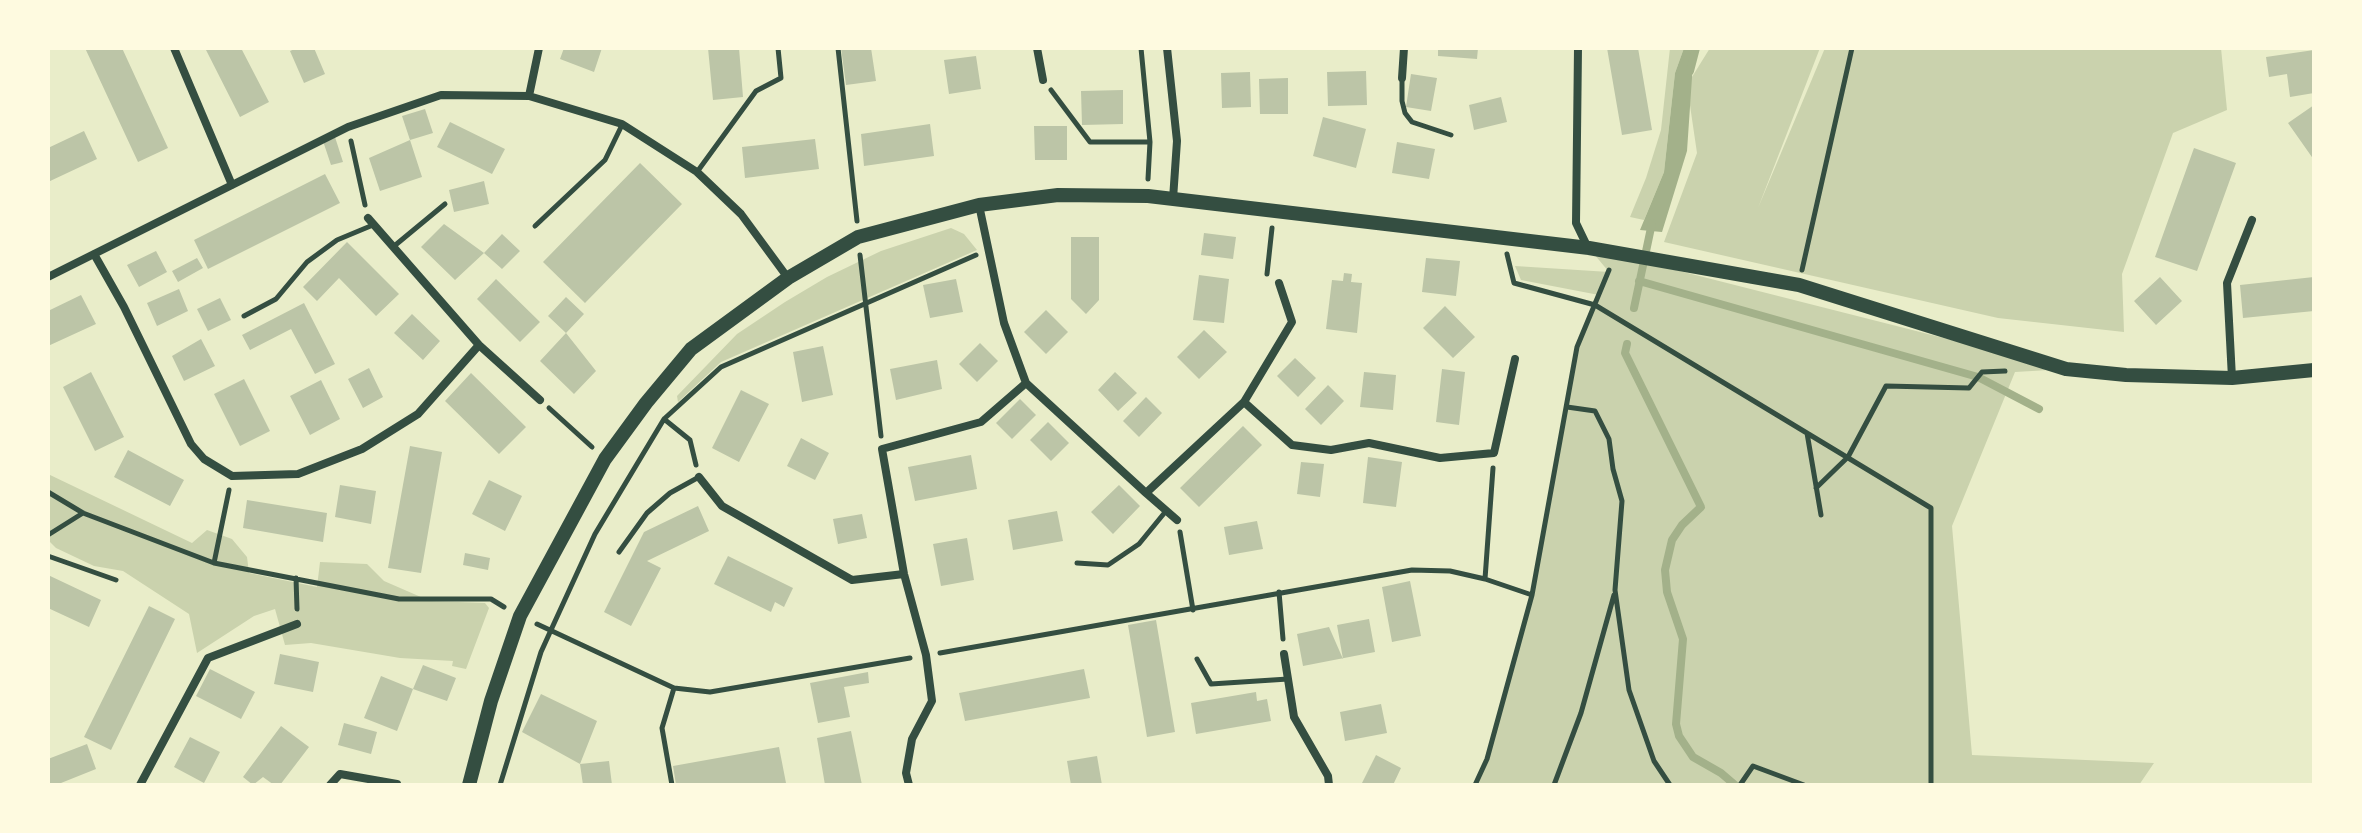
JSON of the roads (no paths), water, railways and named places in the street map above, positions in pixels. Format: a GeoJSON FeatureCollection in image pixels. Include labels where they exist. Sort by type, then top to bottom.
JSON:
{"type":"FeatureCollection","features":[{"type":"Feature","properties":{"kind":"street"},"geometry":{"type":"LineString","coordinates":[[174,48],[232,185]]}},
{"type":"Feature","properties":{"kind":"street"},"geometry":{"type":"LineString","coordinates":[[529,96],[539,48]]}},
{"type":"Feature","properties":{"kind":"street"},"geometry":{"type":"LineString","coordinates":[[1037,48],[1043,80]]}},
{"type":"Feature","properties":{"kind":"street"},"geometry":{"type":"LineString","coordinates":[[1167,48],[1177,141],[1173,199]]}},
{"type":"Feature","properties":{"kind":"street"},"geometry":{"type":"LineString","coordinates":[[1402,78],[1404,48]]}},
{"type":"Feature","properties":{"kind":"street"},"geometry":{"type":"LineString","coordinates":[[1578,48],[1576,223],[1589,248]]}},
{"type":"Feature","properties":{"kind":"street"},"geometry":{"type":"LineString","coordinates":[[48,277],[348,127],[441,95],[529,96],[622,124],[697,172],[741,214],[788,278]]}},
{"type":"Feature","properties":{"kind":"street"},"geometry":{"type":"LineString","coordinates":[[469,785],[491,701],[520,616],[605,459],[691,349],[788,278],[858,237],[979,205],[1058,195],[1148,196],[1589,248],[1799,285],[2066,369],[2126,375],[2232,378],[2314,370]]}},
{"type":"Feature","properties":{"kind":"street"},"geometry":{"type":"LineString","coordinates":[[979,205],[1004,323],[1026,383],[1177,520]]}},
{"type":"Feature","properties":{"kind":"street"},"geometry":{"type":"LineString","coordinates":[[2232,378],[2227,283],[2252,220]]}},
{"type":"Feature","properties":{"kind":"street"},"geometry":{"type":"LineString","coordinates":[[371,222],[479,345],[540,400]]}},
{"type":"Feature","properties":{"kind":"street"},"geometry":{"type":"LineString","coordinates":[[94,254],[124,307],[191,444],[204,459],[232,476],[298,474],[362,449],[418,414],[479,345]]}},
{"type":"Feature","properties":{"kind":"street"},"geometry":{"type":"LineString","coordinates":[[1146,493],[1244,402],[1292,322],[1279,283]]}},
{"type":"Feature","properties":{"kind":"street"},"geometry":{"type":"LineString","coordinates":[[1244,402],[1292,445],[1331,450],[1369,443],[1440,458],[1494,453],[1515,359]]}},
{"type":"Feature","properties":{"kind":"street"},"geometry":{"type":"LineString","coordinates":[[909,785],[906,773],[912,739],[932,701],[926,655],[904,574],[882,449],[981,422],[1026,383]]}},
{"type":"Feature","properties":{"kind":"street"},"geometry":{"type":"LineString","coordinates":[[699,477],[722,506],[852,580],[904,574]]}},
{"type":"Feature","properties":{"kind":"street"},"geometry":{"type":"LineString","coordinates":[[140,785],[208,658],[297,624]]}},
{"type":"Feature","properties":{"kind":"street"},"geometry":{"type":"LineString","coordinates":[[1284,654],[1294,717],[1328,776],[1329,785]]}},
{"type":"Feature","properties":{"kind":"street"},"geometry":{"type":"LineString","coordinates":[[330,785],[340,774],[397,784]]}},
{"type":"Feature","properties":{"kind":"lane"},"geometry":{"type":"LineString","coordinates":[[697,172],[756,91],[781,78],[778,48]]}},
{"type":"Feature","properties":{"kind":"lane"},"geometry":{"type":"LineString","coordinates":[[1402,78],[1402,101],[1405,113],[1412,122],[1451,135]]}},
{"type":"Feature","properties":{"kind":"lane"},"geometry":{"type":"LineString","coordinates":[[535,226],[605,160],[622,124]]}},
{"type":"Feature","properties":{"kind":"lane"},"geometry":{"type":"LineString","coordinates":[[393,247],[445,204]]}},
{"type":"Feature","properties":{"kind":"lane"},"geometry":{"type":"LineString","coordinates":[[244,316],[276,299],[307,262],[327,247],[371,222]]}},
{"type":"Feature","properties":{"kind":"lane"},"geometry":{"type":"LineString","coordinates":[[619,552],[647,513],[670,493],[699,477]]}},
{"type":"Feature","properties":{"kind":"lane"},"geometry":{"type":"LineString","coordinates":[[1077,563],[1108,565],[1139,544],[1167,510]]}},
{"type":"Feature","properties":{"kind":"lane"},"geometry":{"type":"LineString","coordinates":[[48,556],[116,580]]}},
{"type":"Feature","properties":{"kind":"lane"},"geometry":{"type":"LineString","coordinates":[[1197,659],[1211,684],[1288,679]]}},
{"type":"Feature","properties":{"kind":"waterway"},"geometry":{"type":"LineString","coordinates":[[1690,71],[1696,48]]}},
{"type":"Feature","properties":{"kind":"waterway"},"geometry":{"type":"LineString","coordinates":[[1634,308],[1652,223]]}},
{"type":"Feature","properties":{"kind":"waterway"},"geometry":{"type":"LineString","coordinates":[[1639,281],[1978,377],[2039,409]]}},
{"type":"Feature","properties":{"kind":"waterway"},"geometry":{"type":"LineString","coordinates":[[1627,344],[1625,353],[1701,507],[1672,540],[1665,570],[1667,592],[1683,639],[1676,724],[1679,736],[1693,757],[1735,785]]}}]}
